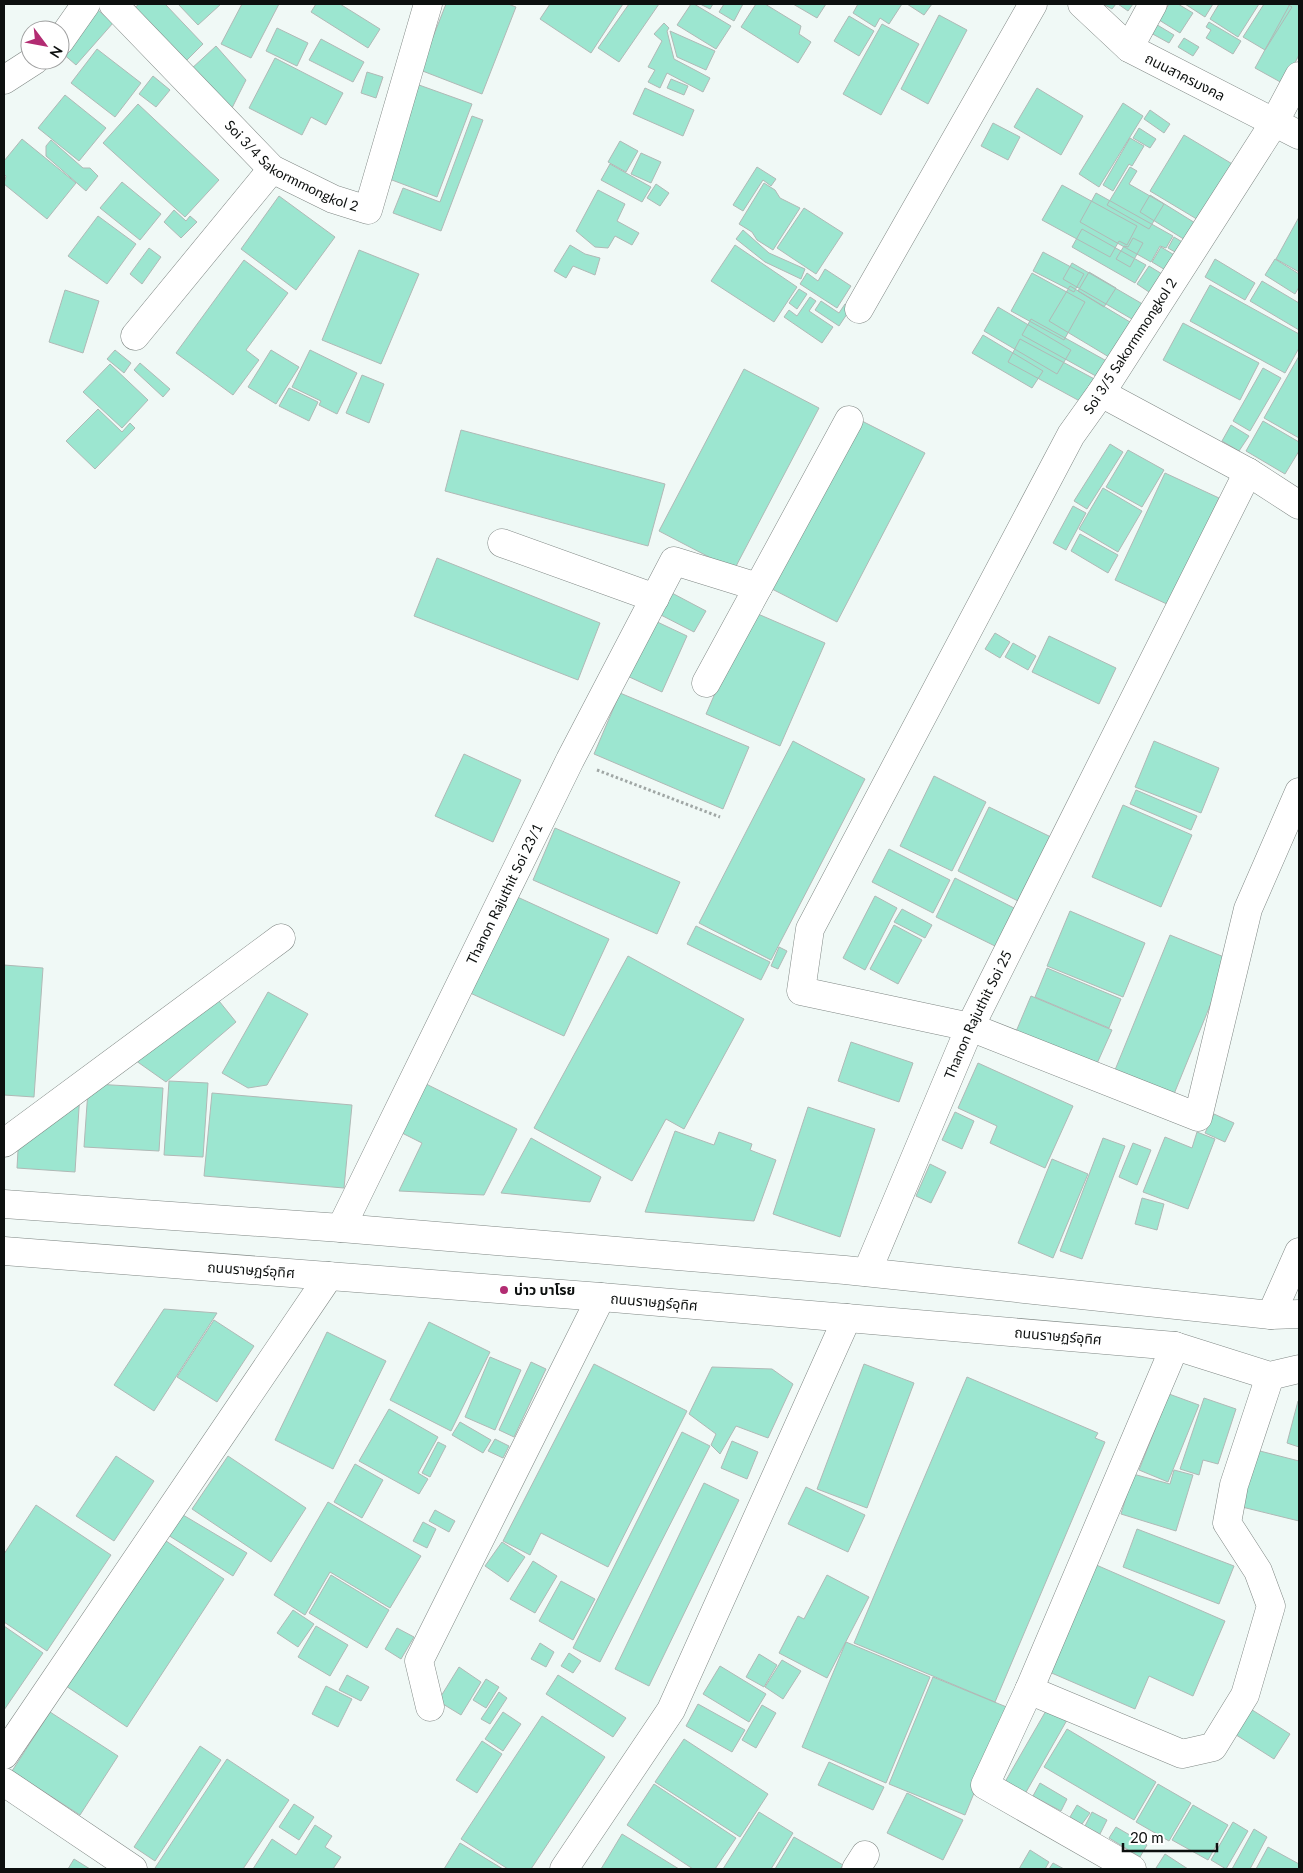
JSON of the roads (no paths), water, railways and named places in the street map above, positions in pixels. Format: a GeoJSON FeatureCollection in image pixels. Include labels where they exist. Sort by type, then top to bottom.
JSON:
{"type":"FeatureCollection","features":[{"type":"Feature","properties":{"kind":"street"},"geometry":{"type":"LineString","coordinates":[[70,27],[86,4]]}},
{"type":"Feature","properties":{"kind":"street","name":"Soi 3/4 Sakormmongkol 2"},"geometry":{"type":"LineString","coordinates":[[113,4],[272,169],[333,199],[368,210],[428,4]]}},
{"type":"Feature","properties":{"kind":"street"},"geometry":{"type":"LineString","coordinates":[[859,309],[1033,4]]}},
{"type":"Feature","properties":{"kind":"street","name":"ถนนสาครมงคล"},"geometry":{"type":"LineString","coordinates":[[1082,4],[1129,48],[1299,135]]}},
{"type":"Feature","properties":{"kind":"street"},"geometry":{"type":"LineString","coordinates":[[1129,48],[1153,4]]}},
{"type":"Feature","properties":{"kind":"street"},"geometry":{"type":"LineString","coordinates":[[4,80],[20,70]]}},
{"type":"Feature","properties":{"kind":"street","name":"Soi 3/5 Sakormmongkol 2"},"geometry":{"type":"LineString","coordinates":[[970,1027],[801,991],[810,929],[1071,435],[1102,393],[1274,123],[1299,76]]}},
{"type":"Feature","properties":{"kind":"street"},"geometry":{"type":"LineString","coordinates":[[135,336],[272,169]]}},
{"type":"Feature","properties":{"kind":"street"},"geometry":{"type":"LineString","coordinates":[[1102,393],[1248,472],[1299,505]]}},
{"type":"Feature","properties":{"kind":"street"},"geometry":{"type":"LineString","coordinates":[[706,683],[849,420]]}},
{"type":"Feature","properties":{"kind":"street","name":"Thanon Rajuthit Soi 25"},"geometry":{"type":"LineString","coordinates":[[867,1272],[970,1027],[1248,472]]}},
{"type":"Feature","properties":{"kind":"street"},"geometry":{"type":"LineString","coordinates":[[502,543],[655,598]]}},
{"type":"Feature","properties":{"kind":"street","name":"Thanon Rajuthit Soi 23/1"},"geometry":{"type":"LineString","coordinates":[[341,1228],[570,760],[674,561],[758,587]]}},
{"type":"Feature","properties":{"kind":"street"},"geometry":{"type":"LineString","coordinates":[[970,1027],[1198,1116],[1248,909],[1299,792]]}},
{"type":"Feature","properties":{"kind":"street"},"geometry":{"type":"LineString","coordinates":[[4,1143],[281,938]]}},
{"type":"Feature","properties":{"kind":"street"},"geometry":{"type":"LineString","coordinates":[[4,1204],[341,1228],[867,1272],[1271,1315],[1299,1314]]}},
{"type":"Feature","properties":{"kind":"street","name":"ถนนราษฏร์อุทิศ"},"geometry":{"type":"LineString","coordinates":[[4,1251],[601,1297],[1175,1346],[1270,1376]]}},
{"type":"Feature","properties":{"kind":"street"},"geometry":{"type":"LineString","coordinates":[[1271,1315],[1299,1252]]}},
{"type":"Feature","properties":{"kind":"street"},"geometry":{"type":"LineString","coordinates":[[4,1755],[329,1276]]}},
{"type":"Feature","properties":{"kind":"street"},"geometry":{"type":"LineString","coordinates":[[430,1707],[419,1661],[601,1297]]}},
{"type":"Feature","properties":{"kind":"street"},"geometry":{"type":"LineString","coordinates":[[564,1869],[671,1710],[847,1318]]}},
{"type":"Feature","properties":{"kind":"street"},"geometry":{"type":"LineString","coordinates":[[1132,1869],[985,1785],[1029,1690],[1175,1346]]}},
{"type":"Feature","properties":{"kind":"street"},"geometry":{"type":"LineString","coordinates":[[1029,1690],[1182,1754],[1212,1746],[1245,1695],[1271,1606],[1258,1571],[1227,1523],[1234,1485],[1270,1376],[1299,1369]]}},
{"type":"Feature","properties":{"kind":"street"},"geometry":{"type":"LineString","coordinates":[[4,1782],[133,1869]]}},
{"type":"Feature","properties":{"kind":"place","name":"บ่าว บาโรย"},"geometry":{"type":"Point","coordinates":[504,1290]}}]}
